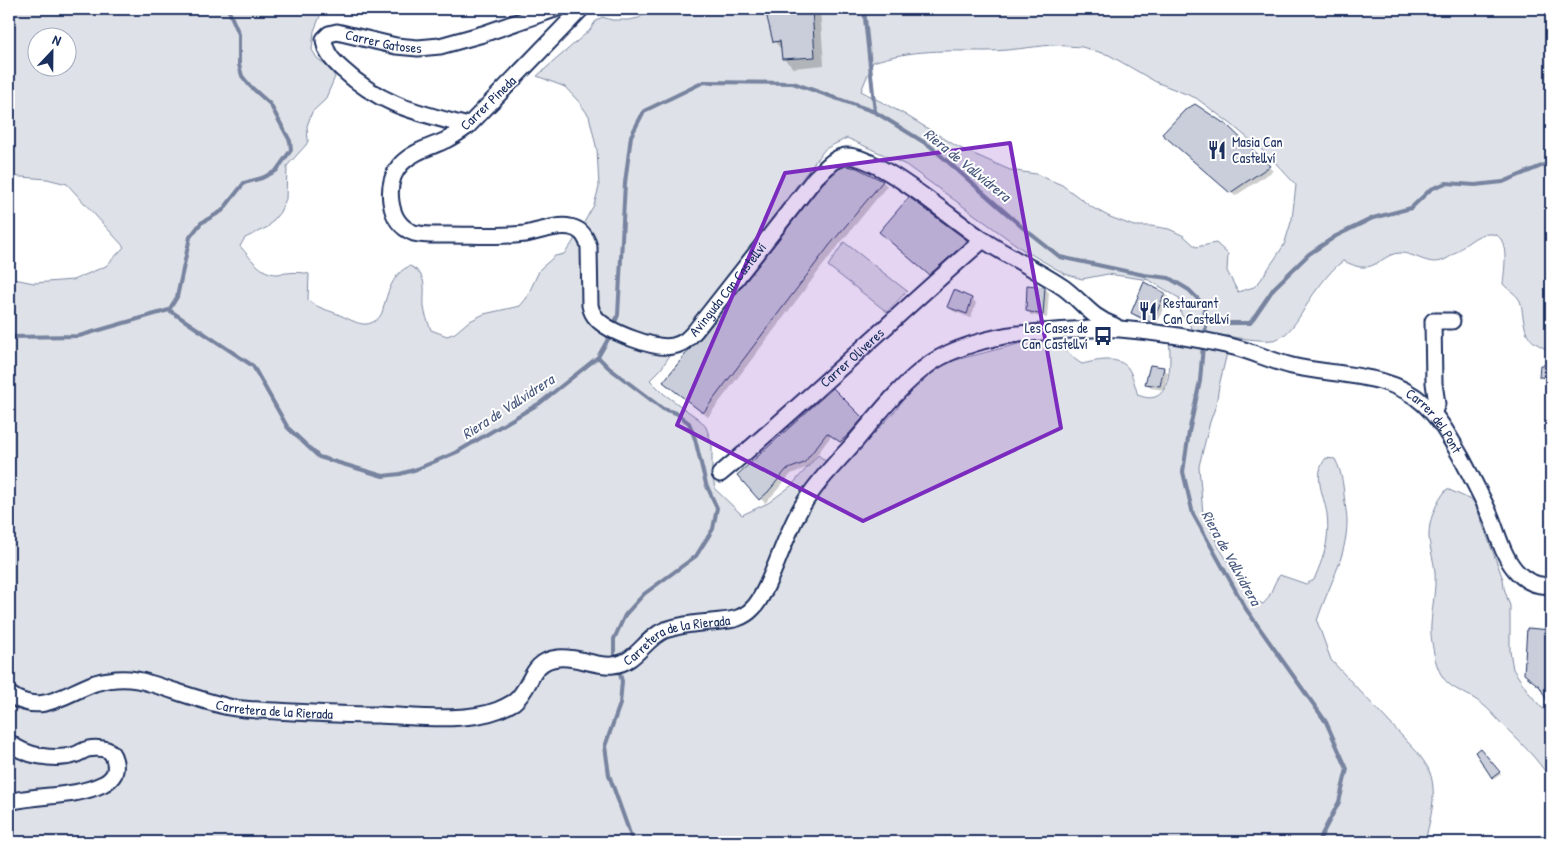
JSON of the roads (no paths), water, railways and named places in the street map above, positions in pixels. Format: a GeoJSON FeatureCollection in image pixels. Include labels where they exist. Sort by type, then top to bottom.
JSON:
{"type":"FeatureCollection","features":[{"type":"Feature","properties":{"kind":"street","name":"Carrer Gatoses"},"geometry":{"type":"LineString","coordinates":[[468,126],[396,106],[367,90],[327,54],[324,40],[329,34],[337,32],[396,46],[418,48],[440,46],[483,34],[555,9]]}},
{"type":"Feature","properties":{"kind":"street","name":"Carrer Pineda"},"geometry":{"type":"LineString","coordinates":[[394,217],[391,186],[396,171],[401,164],[414,154],[448,139],[468,126],[581,9]]}},
{"type":"Feature","properties":{"kind":"street","name":"Avinguda Can Castellví"},"geometry":{"type":"LineString","coordinates":[[394,217],[403,227],[415,233],[432,235],[511,235],[564,226],[577,229],[583,233],[589,247],[590,305],[592,314],[604,326],[653,346],[674,346],[685,342],[695,331],[816,178],[840,157],[849,156],[863,159],[894,176],[983,240],[1062,287],[1100,320],[1122,329]]}},
{"type":"Feature","properties":{"kind":"street","name":"Carrer Oliveres"},"geometry":{"type":"LineString","coordinates":[[720,474],[840,370],[983,240]]}},
{"type":"Feature","properties":{"kind":"street"},"geometry":{"type":"LineString","coordinates":[[1074,296],[1078,308],[1079,329]]}},
{"type":"Feature","properties":{"kind":"street"},"geometry":{"type":"LineString","coordinates":[[1079,329],[1087,319],[1085,308]]}},
{"type":"Feature","properties":{"kind":"street"},"geometry":{"type":"LineString","coordinates":[[1433,413],[1437,404],[1434,383],[1433,321],[1452,321]]}},
{"type":"Feature","properties":{"kind":"street","name":"Carretera de la Rierada"},"geometry":{"type":"LineString","coordinates":[[9,694],[15,699],[28,704],[46,703],[96,683],[117,678],[142,681],[208,702],[236,708],[322,714],[466,716],[495,711],[515,701],[524,691],[537,666],[548,661],[559,658],[572,658],[608,666],[625,663],[653,636],[670,628],[736,620],[744,617],[758,604],[775,569],[798,512],[812,491],[908,383],[933,361],[955,351],[1002,336],[1079,329],[1122,329],[1219,343],[1243,349]]}},
{"type":"Feature","properties":{"kind":"street","name":"Carrer del Pont"},"geometry":{"type":"LineString","coordinates":[[1243,349],[1290,366],[1349,374],[1394,386],[1406,390],[1417,398],[1444,427],[1480,494],[1510,563],[1518,573],[1535,585],[1551,585]]}},
{"type":"Feature","properties":{"kind":"street"},"geometry":{"type":"LineString","coordinates":[[9,742],[23,752],[40,756],[74,756],[88,749],[107,750],[112,754],[116,763],[114,774],[107,782],[92,789],[9,802]]}},
{"type":"Feature","properties":{"kind":"waterway"},"geometry":{"type":"LineString","coordinates":[[169,310],[177,297],[190,237],[201,223],[222,211],[244,183],[262,178],[276,171],[291,150],[290,141],[270,104],[242,76],[239,65],[239,34],[228,9]]}},
{"type":"Feature","properties":{"kind":"waterway"},"geometry":{"type":"LineString","coordinates":[[864,9],[875,112]]}},
{"type":"Feature","properties":{"kind":"waterway","name":"Riera de Vallvidrera"},"geometry":{"type":"LineString","coordinates":[[613,327],[618,315],[625,183],[631,136],[644,111],[704,82],[793,83],[875,112],[930,146],[1022,227],[1060,257],[1144,275],[1169,278],[1189,290],[1204,305],[1206,327],[1204,338]]}},
{"type":"Feature","properties":{"kind":"waterway"},"geometry":{"type":"LineString","coordinates":[[1205,319],[1215,323],[1250,323],[1274,288],[1309,254],[1336,236],[1373,218],[1411,208],[1431,189],[1446,183],[1475,185],[1503,182],[1551,162]]}},
{"type":"Feature","properties":{"kind":"waterway","name":"Riera de Vallvidrera"},"geometry":{"type":"LineString","coordinates":[[9,337],[79,336],[169,310],[253,366],[288,428],[319,457],[383,476],[417,469],[457,452],[540,403],[598,357],[611,334]]}},
{"type":"Feature","properties":{"kind":"waterway","name":"Riera de Vallvidrera"},"geometry":{"type":"LineString","coordinates":[[1203,345],[1200,381],[1183,472],[1193,514],[1246,609],[1326,722],[1347,769],[1339,802],[1318,842]]}},
{"type":"Feature","properties":{"kind":"waterway"},"geometry":{"type":"LineString","coordinates":[[598,357],[609,368],[663,409],[676,413],[689,423],[706,484],[717,508],[713,529],[696,556],[644,594],[625,615],[614,639],[616,660]]}},
{"type":"Feature","properties":{"kind":"waterway"},"geometry":{"type":"LineString","coordinates":[[618,667],[622,681],[620,704],[605,746],[609,775],[633,842]]}},
{"type":"Feature","properties":{"kind":"place","name":"Masia Can Castellví"},"geometry":{"type":"Point","coordinates":[1217,150]}},
{"type":"Feature","properties":{"kind":"place","name":"Restaurant Can Castellví"},"geometry":{"type":"Point","coordinates":[1148,311]}},
{"type":"Feature","properties":{"kind":"place","name":"Les Cases de Can Castellví"},"geometry":{"type":"Point","coordinates":[1103,336]}}]}
